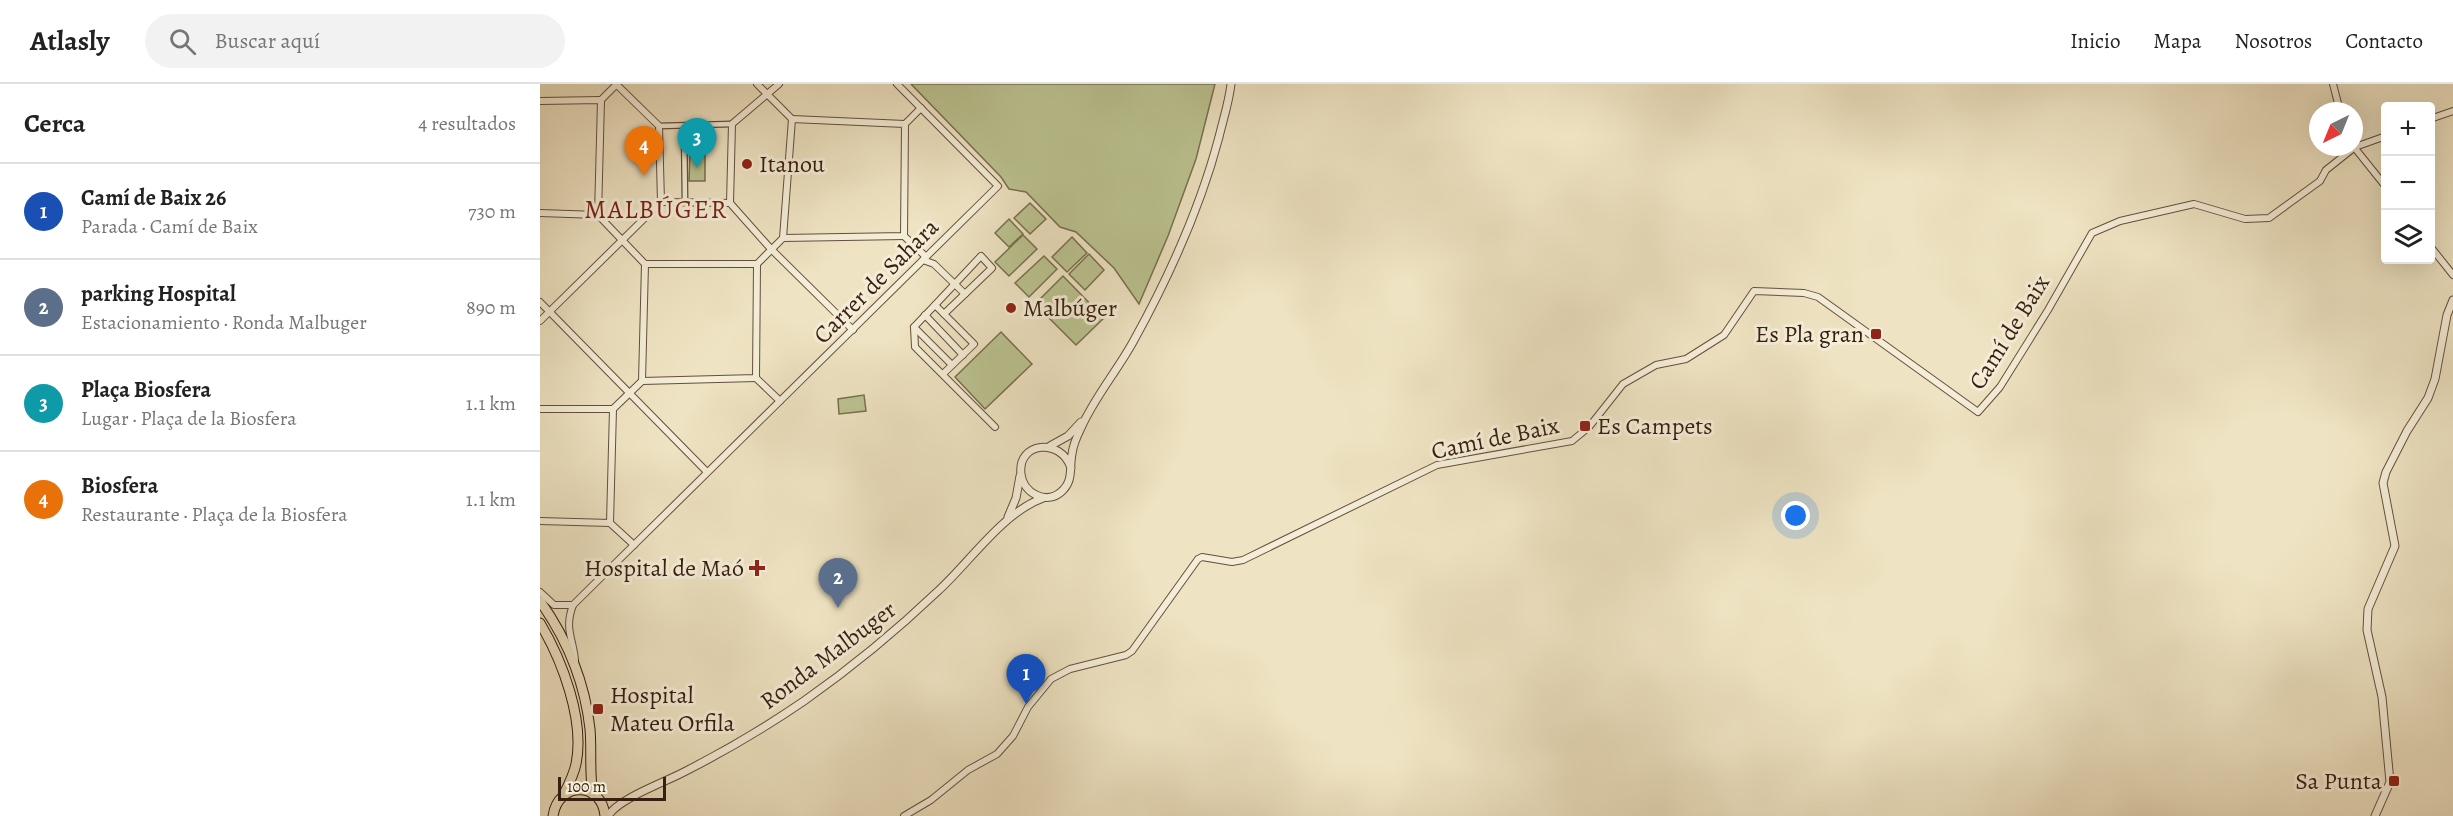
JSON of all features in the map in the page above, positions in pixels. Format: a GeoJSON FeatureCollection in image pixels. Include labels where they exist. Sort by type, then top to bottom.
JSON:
{"type":"FeatureCollection","features":[{"type":"Feature","properties":{"kind":"main road"},"geometry":{"type":"LineString","coordinates":[[540,601],[555,623],[575,665],[586,701],[590,780],[607,816]]}},
{"type":"Feature","properties":{"kind":"main road"},"geometry":{"type":"LineString","coordinates":[[540,624],[563,671],[575,717],[576,765],[564,794],[558,800],[553,816]]}},
{"type":"Feature","properties":{"kind":"main road"},"geometry":{"type":"LineString","coordinates":[[564,794],[579,790],[596,796]]}},
{"type":"Feature","properties":{"kind":"street"},"geometry":{"type":"LineString","coordinates":[[598,215],[601,100],[617,84],[659,126],[661,202]]}},
{"type":"Feature","properties":{"kind":"street"},"geometry":{"type":"LineString","coordinates":[[757,84],[792,119],[905,124]]}},
{"type":"Feature","properties":{"kind":"street"},"geometry":{"type":"LineString","coordinates":[[659,126],[732,124],[779,84]]}},
{"type":"Feature","properties":{"kind":"street"},"geometry":{"type":"LineString","coordinates":[[897,84],[921,108],[905,124],[904,236]]}},
{"type":"Feature","properties":{"kind":"street"},"geometry":{"type":"LineString","coordinates":[[1089,413],[1068,436],[1052,446],[1037,448],[1028,454],[1022,462],[1021,475],[1028,490],[1045,497],[1063,491],[1070,480],[1073,448],[1089,413],[1133,343],[1179,252],[1208,178],[1231,84]]}},
{"type":"Feature","properties":{"kind":"street"},"geometry":{"type":"LineString","coordinates":[[2332,84],[2337,102]]}},
{"type":"Feature","properties":{"kind":"street"},"geometry":{"type":"LineString","coordinates":[[540,101],[601,100]]}},
{"type":"Feature","properties":{"kind":"street","name":"Carrer de Sahara"},"geometry":{"type":"LineString","coordinates":[[573,605],[998,186],[921,108]]}},
{"type":"Feature","properties":{"kind":"street"},"geometry":{"type":"LineString","coordinates":[[2435,117],[2453,111]]}},
{"type":"Feature","properties":{"kind":"street"},"geometry":{"type":"LineString","coordinates":[[783,238],[792,119]]}},
{"type":"Feature","properties":{"kind":"street"},"geometry":{"type":"LineString","coordinates":[[732,124],[729,203],[771,249],[853,330]]}},
{"type":"Feature","properties":{"kind":"street"},"geometry":{"type":"LineString","coordinates":[[684,126],[685,202]]}},
{"type":"Feature","properties":{"kind":"street"},"geometry":{"type":"LineString","coordinates":[[2363,144],[2381,137]]}},
{"type":"Feature","properties":{"kind":"street","name":"Camí de Baix"},"geometry":{"type":"LineString","coordinates":[[904,816],[931,800],[968,770],[997,754],[1013,736],[1029,706],[1051,679],[1070,669],[1126,655],[1132,651],[1198,559],[1202,557],[1233,562],[1243,560],[1437,465],[1572,441],[1589,427],[1623,384],[1656,365],[1686,359],[1724,335],[1754,291],[1804,293],[1818,297],[1978,412],[2000,387],[2048,310],[2091,233],[2120,221],[2194,204],[2236,217],[2262,220],[2278,214],[2320,181],[2326,170],[2343,156]]}},
{"type":"Feature","properties":{"kind":"street"},"geometry":{"type":"LineString","coordinates":[[2361,156],[2381,183]]}},
{"type":"Feature","properties":{"kind":"street"},"geometry":{"type":"LineString","coordinates":[[540,321],[661,202],[729,203]]}},
{"type":"Feature","properties":{"kind":"street"},"geometry":{"type":"LineString","coordinates":[[540,213],[598,215],[645,264],[642,381]]}},
{"type":"Feature","properties":{"kind":"street"},"geometry":{"type":"LineString","coordinates":[[756,378],[758,264],[783,238],[904,236],[965,294]]}},
{"type":"Feature","properties":{"kind":"street"},"geometry":{"type":"LineString","coordinates":[[2435,252],[2453,275]]}},
{"type":"Feature","properties":{"kind":"street"},"geometry":{"type":"LineString","coordinates":[[944,314],[992,268],[981,256],[914,327],[915,347],[995,427]]}},
{"type":"Feature","properties":{"kind":"street"},"geometry":{"type":"LineString","coordinates":[[645,264],[758,264]]}},
{"type":"Feature","properties":{"kind":"street"},"geometry":{"type":"LineString","coordinates":[[2375,816],[2390,782],[2382,698],[2367,630],[2368,609],[2395,546],[2383,483],[2386,472],[2407,431],[2428,398],[2439,369],[2446,315],[2453,300]]}},
{"type":"Feature","properties":{"kind":"street"},"geometry":{"type":"LineString","coordinates":[[540,302],[707,472]]}},
{"type":"Feature","properties":{"kind":"street"},"geometry":{"type":"LineString","coordinates":[[934,304],[974,344],[943,374]]}},
{"type":"Feature","properties":{"kind":"street"},"geometry":{"type":"LineString","coordinates":[[925,315],[963,355]]}},
{"type":"Feature","properties":{"kind":"street"},"geometry":{"type":"LineString","coordinates":[[914,327],[952,365]]}},
{"type":"Feature","properties":{"kind":"street"},"geometry":{"type":"LineString","coordinates":[[610,523],[613,409],[642,381],[756,378],[780,401]]}},
{"type":"Feature","properties":{"kind":"street"},"geometry":{"type":"LineString","coordinates":[[540,409],[613,409]]}},
{"type":"Feature","properties":{"kind":"street"},"geometry":{"type":"LineString","coordinates":[[1047,447],[1065,455],[1071,468]]}},
{"type":"Feature","properties":{"kind":"street","name":"Ronda Malbuger"},"geometry":{"type":"LineString","coordinates":[[1004,524],[1014,505],[1021,475]]}},
{"type":"Feature","properties":{"kind":"street","name":"Ronda Malbuger"},"geometry":{"type":"LineString","coordinates":[[607,816],[621,803],[735,744],[841,674],[906,622],[1025,505],[1045,497]]}},
{"type":"Feature","properties":{"kind":"street"},"geometry":{"type":"LineString","coordinates":[[540,521],[610,523],[634,545]]}},
{"type":"Feature","properties":{"kind":"street"},"geometry":{"type":"LineString","coordinates":[[540,592],[554,605],[573,605],[568,617],[568,628],[575,665]]}},
{"type":"Feature","properties":{"kind":"street"},"geometry":{"type":"LineString","coordinates":[[596,796],[610,803],[621,803]]}},
{"type":"Feature","properties":{"kind":"green space"},"geometry":{"type":"Polygon","coordinates":[[[911,84],[1215,84],[1196,159],[1168,236],[1139,304],[1114,268],[1076,232],[1060,227],[1026,192],[1009,189],[1001,177],[911,84]]]}},
{"type":"Feature","properties":{"kind":"green space"},"geometry":{"type":"Polygon","coordinates":[[[690,153],[705,153],[705,181],[689,181],[690,153]]]}},
{"type":"Feature","properties":{"kind":"green space"},"geometry":{"type":"Polygon","coordinates":[[[1030,203],[1046,219],[1030,234],[1014,218],[1030,203]]]}},
{"type":"Feature","properties":{"kind":"green space"},"geometry":{"type":"Polygon","coordinates":[[[1009,219],[1023,234],[1009,247],[995,233],[1009,219]]]}},
{"type":"Feature","properties":{"kind":"green space"},"geometry":{"type":"Polygon","coordinates":[[[1023,235],[1037,249],[1009,276],[995,262],[1023,235]]]}},
{"type":"Feature","properties":{"kind":"green space"},"geometry":{"type":"Polygon","coordinates":[[[1072,237],[1087,253],[1067,272],[1052,257],[1072,237]]]}},
{"type":"Feature","properties":{"kind":"green space"},"geometry":{"type":"Polygon","coordinates":[[[1089,254],[1104,270],[1085,290],[1069,274],[1089,254]]]}},
{"type":"Feature","properties":{"kind":"green space"},"geometry":{"type":"Polygon","coordinates":[[[1044,256],[1057,269],[1029,297],[1015,283],[1044,256]]]}},
{"type":"Feature","properties":{"kind":"green space"},"geometry":{"type":"Polygon","coordinates":[[[1063,276],[1104,318],[1076,345],[1035,304],[1063,276]]]}},
{"type":"Feature","properties":{"kind":"green space"},"geometry":{"type":"Polygon","coordinates":[[[1001,332],[1032,364],[985,409],[955,377],[1001,332]]]}},
{"type":"Feature","properties":{"kind":"green space"},"geometry":{"type":"Polygon","coordinates":[[[864,395],[866,411],[839,414],[838,399],[864,395]]]}},
{"type":"Feature","properties":{"kind":"place","name":"Itanou"},"geometry":{"type":"Point","coordinates":[747,164]}},
{"type":"Feature","properties":{"kind":"place","name":"Plaça Biosfera"},"geometry":{"type":"Point","coordinates":[697,168]}},
{"type":"Feature","properties":{"kind":"place","name":"Biosfera"},"geometry":{"type":"Point","coordinates":[644,176]}},
{"type":"Feature","properties":{"kind":"place","name":"Malbúger"},"geometry":{"type":"Point","coordinates":[1011,308]}},
{"type":"Feature","properties":{"kind":"place","name":"Es Pla gran"},"geometry":{"type":"Point","coordinates":[1876,334]}},
{"type":"Feature","properties":{"kind":"place","name":"Es Campets"},"geometry":{"type":"Point","coordinates":[1585,426]}},
{"type":"Feature","properties":{"kind":"place","name":"Hospital de Maó"},"geometry":{"type":"Point","coordinates":[757,568]}},
{"type":"Feature","properties":{"kind":"place","name":"parking Hospital"},"geometry":{"type":"Point","coordinates":[838,608]}},
{"type":"Feature","properties":{"kind":"place","name":"Camí de Baix 26"},"geometry":{"type":"Point","coordinates":[1026,704]}},
{"type":"Feature","properties":{"kind":"place","name":"Hospital Mateu Orfila"},"geometry":{"type":"Point","coordinates":[598,709]}},
{"type":"Feature","properties":{"kind":"place","name":"Sa Punta"},"geometry":{"type":"Point","coordinates":[2394,781]}},
{"type":"Feature","properties":{"kind":"district","name":"MALBÚGER"},"geometry":{"type":"Point","coordinates":[656,209]}}]}
